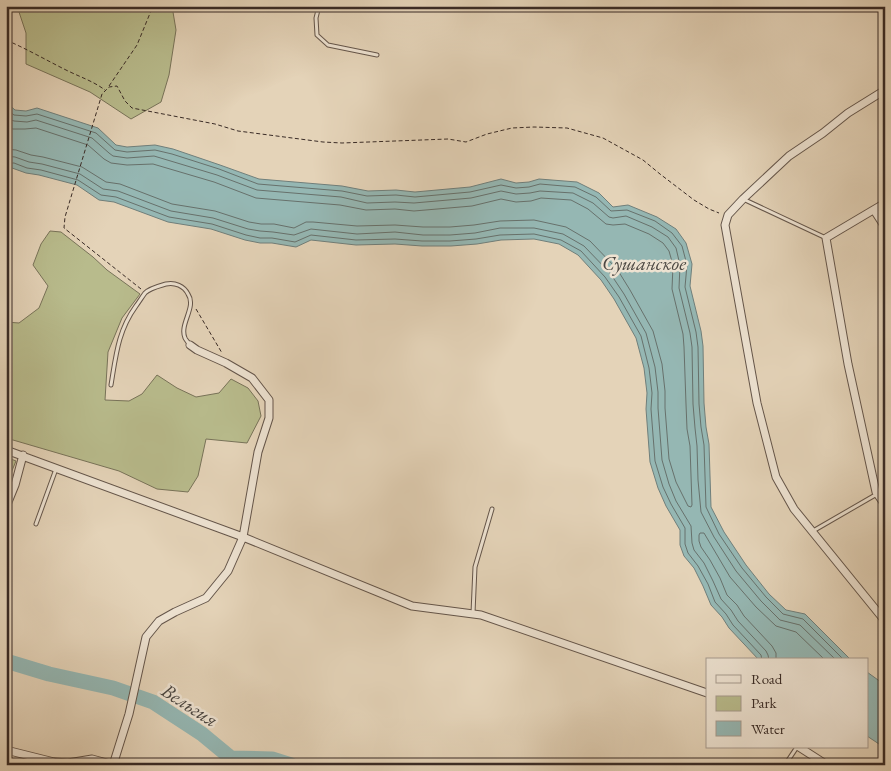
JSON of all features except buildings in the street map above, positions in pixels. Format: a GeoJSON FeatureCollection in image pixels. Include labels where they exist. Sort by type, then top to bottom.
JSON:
{"type":"FeatureCollection","features":[{"type":"Feature","properties":{"kind":"street"},"geometry":{"type":"LineString","coordinates":[[885,90],[789,156],[743,199],[728,217],[725,225],[755,394],[776,476],[794,509],[885,621]]}},
{"type":"Feature","properties":{"kind":"street"},"geometry":{"type":"LineString","coordinates":[[885,203],[826,238],[848,364],[877,493],[885,505]]}},
{"type":"Feature","properties":{"kind":"street"},"geometry":{"type":"LineString","coordinates":[[874,210],[885,228]]}},
{"type":"Feature","properties":{"kind":"street"},"geometry":{"type":"LineString","coordinates":[[6,750],[54,762],[68,763],[92,759],[113,764],[129,714],[146,637],[159,621],[206,598],[228,572],[243,537],[258,452],[269,418],[269,400],[252,378],[226,363],[197,350],[190,344]]}},
{"type":"Feature","properties":{"kind":"street"},"geometry":{"type":"LineString","coordinates":[[6,450],[243,537],[412,606],[481,615],[706,693]]}},
{"type":"Feature","properties":{"kind":"street"},"geometry":{"type":"LineString","coordinates":[[6,506],[15,484],[23,455]]}},
{"type":"Feature","properties":{"kind":"street"},"geometry":{"type":"LineString","coordinates":[[800,748],[827,765]]}},
{"type":"Feature","properties":{"kind":"lane"},"geometry":{"type":"LineString","coordinates":[[319,6],[316,18],[317,35],[328,45],[377,55]]}},
{"type":"Feature","properties":{"kind":"lane"},"geometry":{"type":"LineString","coordinates":[[743,199],[826,238]]}},
{"type":"Feature","properties":{"kind":"lane"},"geometry":{"type":"LineString","coordinates":[[111,385],[118,344],[129,316],[146,293],[158,286],[170,283],[182,286],[190,298],[184,326],[184,338],[190,344]]}},
{"type":"Feature","properties":{"kind":"lane"},"geometry":{"type":"LineString","coordinates":[[36,524],[56,468]]}},
{"type":"Feature","properties":{"kind":"lane"},"geometry":{"type":"LineString","coordinates":[[812,532],[885,490]]}},
{"type":"Feature","properties":{"kind":"lane"},"geometry":{"type":"LineString","coordinates":[[472,614],[475,567],[492,508]]}},
{"type":"Feature","properties":{"kind":"lane"},"geometry":{"type":"LineString","coordinates":[[785,765],[797,748]]}},
{"type":"Feature","properties":{"kind":"path"},"geometry":{"type":"LineString","coordinates":[[146,293],[64,228],[65,218],[102,94],[137,45],[153,6]]}},
{"type":"Feature","properties":{"kind":"path"},"geometry":{"type":"LineString","coordinates":[[6,40],[94,82],[105,90]]}},
{"type":"Feature","properties":{"kind":"path"},"geometry":{"type":"LineString","coordinates":[[109,86],[117,86],[125,101],[132,108],[215,124],[238,131],[324,142],[448,140],[466,142],[487,134],[512,128],[534,126],[568,128],[603,138],[643,160],[694,200],[728,217]]}},
{"type":"Feature","properties":{"kind":"path"},"geometry":{"type":"LineString","coordinates":[[190,298],[221,350],[226,363]]}},
{"type":"Feature","properties":{"kind":"green space"},"geometry":{"type":"Polygon","coordinates":[[[11,6],[172,6],[176,30],[169,75],[161,102],[131,119],[90,92],[26,64],[26,33],[18,9],[11,6]]]}},
{"type":"Feature","properties":{"kind":"green space"},"geometry":{"type":"Polygon","coordinates":[[[50,231],[61,232],[140,294],[122,318],[108,352],[105,400],[129,401],[142,394],[157,375],[196,397],[219,393],[231,379],[248,388],[258,401],[261,416],[247,443],[206,439],[198,476],[188,492],[157,489],[119,471],[6,439],[6,322],[19,323],[39,308],[48,286],[33,265],[41,244],[50,231]]]}},
{"type":"Feature","properties":{"kind":"green space"},"geometry":{"type":"Polygon","coordinates":[[[6,457],[16,461],[6,485],[6,457]]]}},
{"type":"Feature","properties":{"kind":"water","name":"Сушанское"},"geometry":{"type":"Polygon","coordinates":[[[6,102],[15,110],[26,111],[37,108],[98,128],[116,145],[127,147],[155,145],[173,149],[259,179],[342,186],[368,191],[396,190],[415,192],[470,187],[501,179],[516,183],[539,179],[577,182],[599,193],[613,207],[628,205],[657,217],[676,229],[686,243],[692,264],[690,286],[703,346],[704,403],[709,444],[711,507],[724,532],[746,565],[769,594],[786,610],[805,614],[849,658],[757,658],[729,628],[711,605],[694,568],[684,556],[680,545],[680,530],[658,488],[650,462],[646,409],[647,393],[644,368],[636,338],[601,280],[578,255],[559,244],[534,239],[501,240],[451,246],[356,245],[311,240],[296,247],[260,243],[211,229],[168,222],[114,202],[99,200],[77,185],[6,168],[6,102]]]}},
{"type":"Feature","properties":{"kind":"water"},"geometry":{"type":"Polygon","coordinates":[[[868,673],[885,685],[885,748],[868,737],[868,673]]]}},
{"type":"Feature","properties":{"kind":"waterway","name":"Вельгия"},"geometry":{"type":"LineString","coordinates":[[6,661],[49,674],[113,688],[153,702],[202,734],[231,758],[272,759],[291,765]]}}]}
